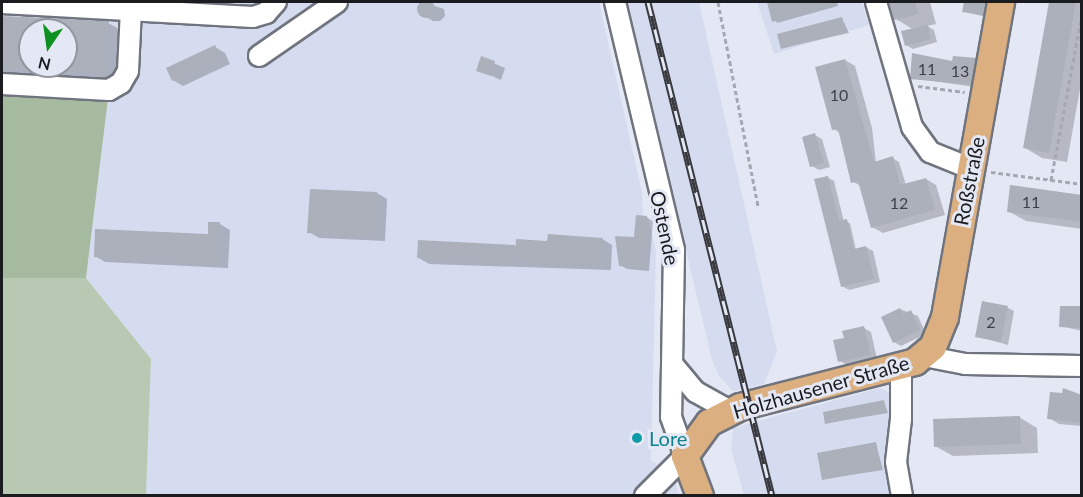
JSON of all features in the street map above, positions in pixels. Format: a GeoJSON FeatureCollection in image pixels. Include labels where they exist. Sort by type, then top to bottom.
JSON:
{"type":"FeatureCollection","features":[{"type":"Feature","properties":{"kind":"main road","name":"Roßstraße"},"geometry":{"type":"LineString","coordinates":[[924,356],[933,347],[945,317],[1001,2]]}},
{"type":"Feature","properties":{"kind":"main road","name":"Holzhausener Straße"},"geometry":{"type":"LineString","coordinates":[[685,456],[709,423],[730,411],[901,366],[924,356]]}},
{"type":"Feature","properties":{"kind":"main road"},"geometry":{"type":"LineString","coordinates":[[685,456],[700,495]]}},
{"type":"Feature","properties":{"kind":"street"},"geometry":{"type":"LineString","coordinates":[[2,3],[131,10],[188,7],[254,17],[266,13],[276,2]]}},
{"type":"Feature","properties":{"kind":"street"},"geometry":{"type":"LineString","coordinates":[[259,56],[337,2]]}},
{"type":"Feature","properties":{"kind":"street","name":"Ostende"},"geometry":{"type":"LineString","coordinates":[[615,2],[674,250],[671,417],[685,456]]}},
{"type":"Feature","properties":{"kind":"street"},"geometry":{"type":"LineString","coordinates":[[876,2],[912,127],[922,144],[943,160],[972,169]]}},
{"type":"Feature","properties":{"kind":"street"},"geometry":{"type":"LineString","coordinates":[[2,84],[109,90],[122,83],[128,71],[131,10]]}},
{"type":"Feature","properties":{"kind":"street","name":"Holzhausener Straße"},"geometry":{"type":"LineString","coordinates":[[924,356],[965,364],[1082,366]]}},
{"type":"Feature","properties":{"kind":"street"},"geometry":{"type":"LineString","coordinates":[[673,365],[696,392],[730,411]]}},
{"type":"Feature","properties":{"kind":"street"},"geometry":{"type":"LineString","coordinates":[[901,366],[901,419],[896,462],[902,495]]}},
{"type":"Feature","properties":{"kind":"street","name":"Holzhausener Straße"},"geometry":{"type":"LineString","coordinates":[[645,495],[685,456]]}},
{"type":"Feature","properties":{"kind":"path"},"geometry":{"type":"LineString","coordinates":[[718,2],[758,206]]}},
{"type":"Feature","properties":{"kind":"path"},"geometry":{"type":"LineString","coordinates":[[1051,180],[1082,15]]}},
{"type":"Feature","properties":{"kind":"path"},"geometry":{"type":"LineString","coordinates":[[898,84],[985,94]]}},
{"type":"Feature","properties":{"kind":"path"},"geometry":{"type":"LineString","coordinates":[[972,169],[1082,184]]}},
{"type":"Feature","properties":{"kind":"shaded area"},"geometry":{"type":"Polygon","coordinates":[[[2,2],[599,2],[642,192],[643,216],[648,217],[656,251],[651,460],[674,476],[679,495],[146,495],[151,359],[86,278],[108,90],[2,84],[2,2]]]}},
{"type":"Feature","properties":{"kind":"shaded area"},"geometry":{"type":"Polygon","coordinates":[[[627,2],[699,2],[777,351],[764,384],[733,391],[719,376],[712,360],[627,2]]]}},
{"type":"Feature","properties":{"kind":"shaded area"},"geometry":{"type":"Polygon","coordinates":[[[757,2],[862,2],[869,25],[774,54],[757,2]]]}},
{"type":"Feature","properties":{"kind":"shaded area"},"geometry":{"type":"Polygon","coordinates":[[[880,388],[894,395],[900,495],[744,495],[731,449],[733,428],[880,388]]]}},
{"type":"Feature","properties":{"kind":"green space"},"geometry":{"type":"Polygon","coordinates":[[[2,86],[109,90],[86,278],[2,278],[2,86]]]}},
{"type":"Feature","properties":{"kind":"green space"},"geometry":{"type":"Polygon","coordinates":[[[2,278],[86,278],[151,359],[146,495],[2,496],[2,278]]]}},
{"type":"Feature","properties":{"kind":"building"},"geometry":{"type":"Polygon","coordinates":[[[426,0],[432,3],[435,9],[432,15],[426,18],[420,15],[417,9],[420,3],[426,0]]]}},
{"type":"Feature","properties":{"kind":"building"},"geometry":{"type":"Polygon","coordinates":[[[767,2],[835,2],[836,4],[772,22],[767,2]]]}},
{"type":"Feature","properties":{"kind":"building"},"geometry":{"type":"Polygon","coordinates":[[[889,2],[915,2],[919,14],[894,20],[889,2]]]}},
{"type":"Feature","properties":{"kind":"building"},"geometry":{"type":"Polygon","coordinates":[[[964,2],[989,2],[987,16],[962,12],[964,2]]]}},
{"type":"Feature","properties":{"kind":"building"},"geometry":{"type":"Polygon","coordinates":[[[1049,2],[1076,2],[1049,153],[1023,148],[1049,2]]]}},
{"type":"Feature","properties":{"kind":"building"},"geometry":{"type":"Polygon","coordinates":[[[2,16],[45,18],[18,18],[18,69],[2,68],[2,16]]]}},
{"type":"Feature","properties":{"kind":"building"},"geometry":{"type":"Polygon","coordinates":[[[842,17],[846,32],[781,49],[777,34],[842,17]]]}},
{"type":"Feature","properties":{"kind":"building"},"geometry":{"type":"Polygon","coordinates":[[[78,20],[109,21],[106,73],[78,72],[78,20]]]}},
{"type":"Feature","properties":{"kind":"building"},"geometry":{"type":"Polygon","coordinates":[[[928,25],[931,39],[905,46],[901,31],[928,25]]]}},
{"type":"Feature","properties":{"kind":"building"},"geometry":{"type":"Polygon","coordinates":[[[215,45],[221,58],[172,81],[166,68],[215,45]]]}},
{"type":"Feature","properties":{"kind":"building"},"geometry":{"type":"Polygon","coordinates":[[[912,53],[952,61],[953,56],[977,58],[975,85],[910,79],[912,53]]]}},
{"type":"Feature","properties":{"kind":"building"},"geometry":{"type":"Polygon","coordinates":[[[481,56],[495,61],[491,76],[476,71],[481,56]]]}},
{"type":"Feature","properties":{"kind":"building"},"geometry":{"type":"Polygon","coordinates":[[[845,59],[874,162],[893,156],[900,185],[926,178],[935,210],[871,228],[858,181],[851,183],[838,129],[832,130],[815,67],[845,59]]]}},
{"type":"Feature","properties":{"kind":"building"},"geometry":{"type":"Polygon","coordinates":[[[815,133],[824,163],[810,167],[802,137],[815,133]]]}},
{"type":"Feature","properties":{"kind":"building"},"geometry":{"type":"Polygon","coordinates":[[[828,176],[839,221],[847,219],[854,249],[866,246],[874,279],[841,287],[814,179],[828,176]]]}},
{"type":"Feature","properties":{"kind":"building"},"geometry":{"type":"Polygon","coordinates":[[[1010,185],[1082,195],[1082,222],[1007,212],[1010,185]]]}},
{"type":"Feature","properties":{"kind":"building"},"geometry":{"type":"Polygon","coordinates":[[[310,189],[377,192],[375,236],[307,233],[310,189]]]}},
{"type":"Feature","properties":{"kind":"building"},"geometry":{"type":"Polygon","coordinates":[[[636,215],[647,216],[643,268],[619,266],[615,236],[634,237],[636,215]]]}},
{"type":"Feature","properties":{"kind":"building"},"geometry":{"type":"Polygon","coordinates":[[[208,222],[220,222],[218,263],[94,257],[95,229],[208,234],[208,222]]]}},
{"type":"Feature","properties":{"kind":"building"},"geometry":{"type":"Polygon","coordinates":[[[548,234],[603,238],[601,265],[515,260],[516,239],[547,241],[548,234]]]}},
{"type":"Feature","properties":{"kind":"building"},"geometry":{"type":"Polygon","coordinates":[[[418,240],[515,245],[514,263],[417,258],[418,240]]]}},
{"type":"Feature","properties":{"kind":"building"},"geometry":{"type":"Polygon","coordinates":[[[982,301],[1008,306],[1001,342],[975,337],[982,301]]]}},
{"type":"Feature","properties":{"kind":"building"},"geometry":{"type":"Polygon","coordinates":[[[1060,306],[1082,306],[1082,328],[1059,327],[1060,306]]]}},
{"type":"Feature","properties":{"kind":"building"},"geometry":{"type":"Polygon","coordinates":[[[900,308],[903,314],[911,310],[920,330],[893,343],[881,317],[900,308]]]}},
{"type":"Feature","properties":{"kind":"building"},"geometry":{"type":"Polygon","coordinates":[[[864,326],[871,355],[838,362],[833,340],[844,338],[842,331],[864,326]]]}},
{"type":"Feature","properties":{"kind":"building"},"geometry":{"type":"Polygon","coordinates":[[[1063,388],[1082,395],[1082,423],[1047,419],[1050,392],[1062,393],[1063,388]]]}},
{"type":"Feature","properties":{"kind":"building"},"geometry":{"type":"Polygon","coordinates":[[[884,400],[886,412],[825,424],[823,412],[884,400]]]}},
{"type":"Feature","properties":{"kind":"building"},"geometry":{"type":"Polygon","coordinates":[[[1020,416],[1021,444],[934,447],[933,419],[1020,416]]]}},
{"type":"Feature","properties":{"kind":"building"},"geometry":{"type":"Polygon","coordinates":[[[876,442],[881,469],[822,480],[817,453],[876,442]]]}},
{"type":"Feature","properties":{"kind":"railway"},"geometry":{"type":"LineString","coordinates":[[648,2],[772,496]]}},
{"type":"Feature","properties":{"kind":"place","name":"Lore"},"geometry":{"type":"Point","coordinates":[637,438]}}]}
